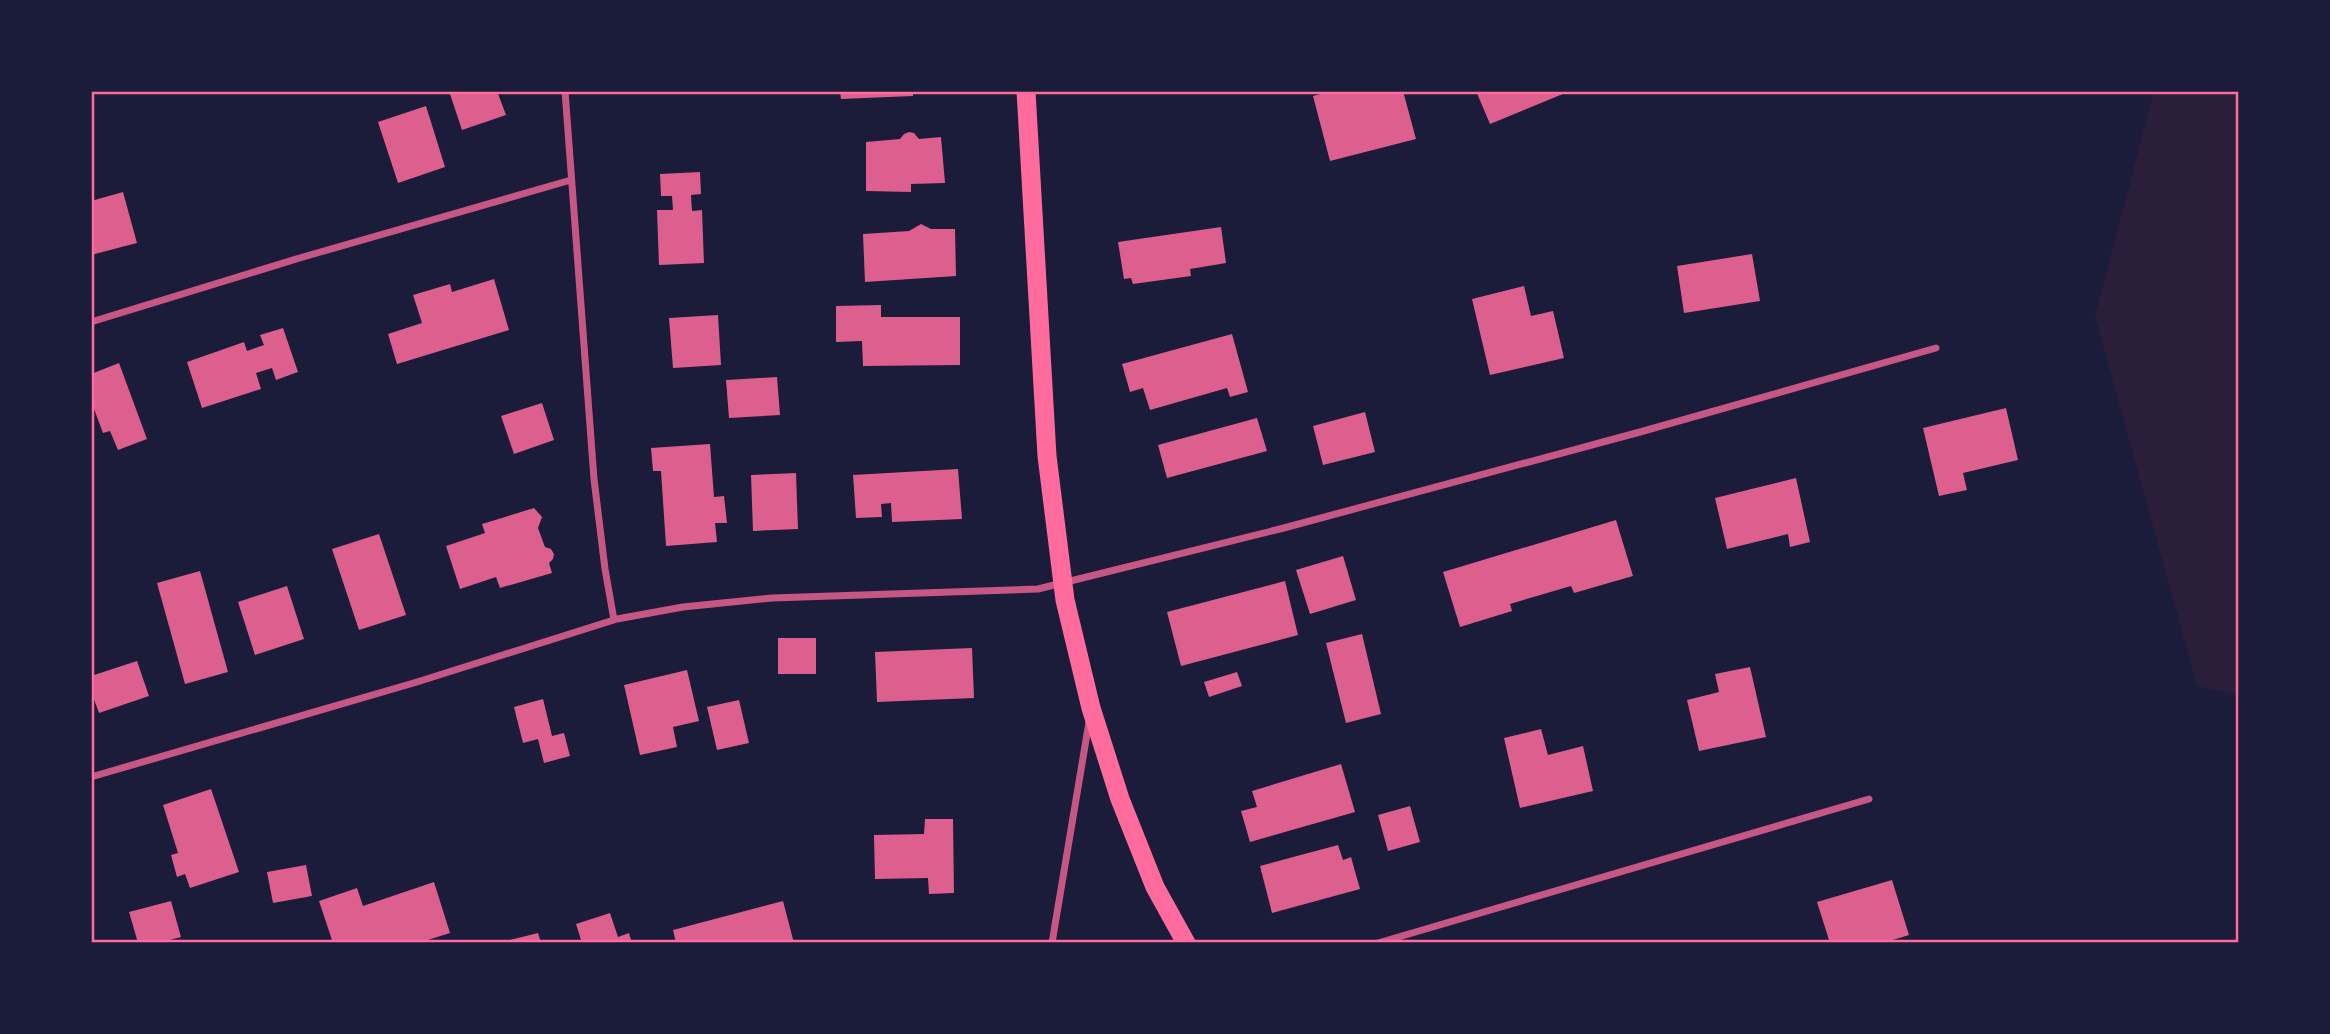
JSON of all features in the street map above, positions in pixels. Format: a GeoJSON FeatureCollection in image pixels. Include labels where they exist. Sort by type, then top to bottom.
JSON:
{"type":"FeatureCollection","features":[{"type":"Feature","properties":{"kind":"highway"},"geometry":{"type":"LineString","coordinates":[[1026,91],[1047,456],[1063,583],[1091,708],[1120,799],[1155,887],[1186,943]]}},
{"type":"Feature","properties":{"kind":"street"},"geometry":{"type":"LineString","coordinates":[[565,91],[594,478],[604,569],[614,620]]}},
{"type":"Feature","properties":{"kind":"street"},"geometry":{"type":"LineString","coordinates":[[91,322],[303,257],[571,180]]}},
{"type":"Feature","properties":{"kind":"street"},"geometry":{"type":"LineString","coordinates":[[91,777],[417,682],[614,620],[682,607],[772,597],[1038,589],[1280,529],[1640,432],[1936,348]]}},
{"type":"Feature","properties":{"kind":"street"},"geometry":{"type":"LineString","coordinates":[[1052,943],[1091,708]]}},
{"type":"Feature","properties":{"kind":"street"},"geometry":{"type":"LineString","coordinates":[[1378,943],[1869,799]]}},
{"type":"Feature","properties":{"kind":"shaded area"},"geometry":{"type":"Polygon","coordinates":[[[2154,91],[2239,91],[2239,695],[2197,686],[2095,316],[2154,91]]]}},
{"type":"Feature","properties":{"kind":"building"},"geometry":{"type":"Polygon","coordinates":[[[449,91],[497,91],[506,115],[462,130],[449,91]]]}},
{"type":"Feature","properties":{"kind":"building"},"geometry":{"type":"Polygon","coordinates":[[[840,91],[913,91],[913,96],[841,99],[840,91]]]}},
{"type":"Feature","properties":{"kind":"building"},"geometry":{"type":"Polygon","coordinates":[[[1332,91],[1403,91],[1416,139],[1330,161],[1313,96],[1332,91]]]}},
{"type":"Feature","properties":{"kind":"building"},"geometry":{"type":"Polygon","coordinates":[[[1476,91],[1570,91],[1490,124],[1476,91]]]}},
{"type":"Feature","properties":{"kind":"building"},"geometry":{"type":"Polygon","coordinates":[[[426,106],[445,167],[398,183],[378,122],[426,106]]]}},
{"type":"Feature","properties":{"kind":"building"},"geometry":{"type":"Polygon","coordinates":[[[909,132],[919,139],[941,137],[945,183],[911,184],[911,192],[866,191],[866,142],[900,139],[909,132]]]}},
{"type":"Feature","properties":{"kind":"building"},"geometry":{"type":"Polygon","coordinates":[[[700,172],[701,194],[691,195],[692,211],[702,210],[704,263],[659,265],[657,210],[673,210],[672,196],[661,196],[660,174],[700,172]]]}},
{"type":"Feature","properties":{"kind":"building"},"geometry":{"type":"Polygon","coordinates":[[[123,192],[137,243],[91,255],[91,201],[123,192]]]}},
{"type":"Feature","properties":{"kind":"building"},"geometry":{"type":"Polygon","coordinates":[[[921,224],[931,229],[955,229],[956,276],[865,282],[863,234],[909,231],[921,224]]]}},
{"type":"Feature","properties":{"kind":"building"},"geometry":{"type":"Polygon","coordinates":[[[1221,227],[1226,263],[1190,269],[1191,276],[1133,284],[1131,278],[1124,279],[1118,242],[1221,227]]]}},
{"type":"Feature","properties":{"kind":"building"},"geometry":{"type":"Polygon","coordinates":[[[1752,254],[1760,301],[1684,313],[1677,266],[1752,254]]]}},
{"type":"Feature","properties":{"kind":"building"},"geometry":{"type":"Polygon","coordinates":[[[494,279],[509,330],[397,364],[388,334],[422,323],[413,295],[450,284],[452,292],[494,279]]]}},
{"type":"Feature","properties":{"kind":"building"},"geometry":{"type":"Polygon","coordinates":[[[1524,286],[1531,316],[1553,311],[1564,358],[1490,375],[1472,299],[1524,286]]]}},
{"type":"Feature","properties":{"kind":"building"},"geometry":{"type":"Polygon","coordinates":[[[881,305],[881,317],[960,317],[960,365],[863,366],[862,341],[836,342],[836,306],[881,305]]]}},
{"type":"Feature","properties":{"kind":"building"},"geometry":{"type":"Polygon","coordinates":[[[718,315],[721,365],[673,368],[669,318],[718,315]]]}},
{"type":"Feature","properties":{"kind":"building"},"geometry":{"type":"Polygon","coordinates":[[[283,328],[298,372],[276,380],[272,368],[256,373],[261,389],[202,408],[187,362],[244,342],[247,351],[264,345],[260,335],[283,328]]]}},
{"type":"Feature","properties":{"kind":"building"},"geometry":{"type":"Polygon","coordinates":[[[1232,334],[1248,392],[1230,397],[1227,388],[1150,410],[1143,388],[1130,392],[1122,364],[1232,334]]]}},
{"type":"Feature","properties":{"kind":"building"},"geometry":{"type":"Polygon","coordinates":[[[119,363],[147,439],[118,450],[110,431],[103,433],[91,401],[91,374],[119,363]]]}},
{"type":"Feature","properties":{"kind":"building"},"geometry":{"type":"Polygon","coordinates":[[[777,377],[780,415],[729,418],[726,380],[777,377]]]}},
{"type":"Feature","properties":{"kind":"building"},"geometry":{"type":"Polygon","coordinates":[[[542,403],[554,440],[514,454],[501,416],[542,403]]]}},
{"type":"Feature","properties":{"kind":"building"},"geometry":{"type":"Polygon","coordinates":[[[2006,408],[2018,460],[1963,473],[1967,490],[1939,496],[1923,428],[2006,408]]]}},
{"type":"Feature","properties":{"kind":"building"},"geometry":{"type":"Polygon","coordinates":[[[1365,412],[1375,452],[1323,465],[1313,426],[1365,412]]]}},
{"type":"Feature","properties":{"kind":"building"},"geometry":{"type":"Polygon","coordinates":[[[1257,418],[1267,451],[1167,478],[1158,445],[1257,418]]]}},
{"type":"Feature","properties":{"kind":"building"},"geometry":{"type":"Polygon","coordinates":[[[710,444],[714,497],[724,496],[727,523],[715,523],[717,542],[666,546],[661,471],[653,471],[651,448],[710,444]]]}},
{"type":"Feature","properties":{"kind":"building"},"geometry":{"type":"Polygon","coordinates":[[[958,469],[962,519],[892,522],[891,503],[881,504],[882,517],[856,518],[853,475],[958,469]]]}},
{"type":"Feature","properties":{"kind":"building"},"geometry":{"type":"Polygon","coordinates":[[[796,473],[798,529],[753,531],[751,475],[796,473]]]}},
{"type":"Feature","properties":{"kind":"building"},"geometry":{"type":"Polygon","coordinates":[[[1796,478],[1810,542],[1790,547],[1788,534],[1727,549],[1715,498],[1796,478]]]}},
{"type":"Feature","properties":{"kind":"building"},"geometry":{"type":"Polygon","coordinates":[[[534,508],[542,517],[538,528],[545,547],[551,549],[554,554],[549,563],[552,573],[500,588],[496,577],[460,589],[446,546],[485,533],[482,524],[534,508]]]}},
{"type":"Feature","properties":{"kind":"building"},"geometry":{"type":"Polygon","coordinates":[[[1616,520],[1633,576],[1574,593],[1571,586],[1510,604],[1512,611],[1460,627],[1443,572],[1616,520]]]}},
{"type":"Feature","properties":{"kind":"building"},"geometry":{"type":"Polygon","coordinates":[[[379,534],[406,615],[359,630],[332,549],[379,534]]]}},
{"type":"Feature","properties":{"kind":"building"},"geometry":{"type":"Polygon","coordinates":[[[1343,556],[1356,600],[1310,614],[1296,570],[1343,556]]]}},
{"type":"Feature","properties":{"kind":"building"},"geometry":{"type":"Polygon","coordinates":[[[200,571],[228,672],[185,684],[157,583],[200,571]]]}},
{"type":"Feature","properties":{"kind":"building"},"geometry":{"type":"Polygon","coordinates":[[[1285,581],[1298,635],[1181,666],[1167,612],[1285,581]]]}},
{"type":"Feature","properties":{"kind":"building"},"geometry":{"type":"Polygon","coordinates":[[[287,586],[304,639],[255,655],[238,602],[287,586]]]}},
{"type":"Feature","properties":{"kind":"building"},"geometry":{"type":"Polygon","coordinates":[[[1362,634],[1381,714],[1346,723],[1326,643],[1362,634]]]}},
{"type":"Feature","properties":{"kind":"building"},"geometry":{"type":"Polygon","coordinates":[[[778,638],[816,638],[816,674],[778,674],[778,638]]]}},
{"type":"Feature","properties":{"kind":"building"},"geometry":{"type":"Polygon","coordinates":[[[972,648],[974,698],[877,702],[875,652],[972,648]]]}},
{"type":"Feature","properties":{"kind":"building"},"geometry":{"type":"Polygon","coordinates":[[[137,661],[149,696],[99,713],[91,691],[91,676],[137,661]]]}},
{"type":"Feature","properties":{"kind":"building"},"geometry":{"type":"Polygon","coordinates":[[[1750,667],[1766,737],[1699,751],[1687,700],[1719,692],[1715,674],[1750,667]]]}},
{"type":"Feature","properties":{"kind":"building"},"geometry":{"type":"Polygon","coordinates":[[[687,670],[699,721],[673,727],[677,747],[640,755],[624,685],[687,670]]]}},
{"type":"Feature","properties":{"kind":"building"},"geometry":{"type":"Polygon","coordinates":[[[1237,672],[1242,686],[1209,697],[1204,682],[1237,672]]]}},
{"type":"Feature","properties":{"kind":"building"},"geometry":{"type":"Polygon","coordinates":[[[543,699],[552,736],[564,733],[570,756],[544,763],[538,739],[523,743],[514,707],[543,699]]]}},
{"type":"Feature","properties":{"kind":"building"},"geometry":{"type":"Polygon","coordinates":[[[739,700],[749,743],[717,750],[707,707],[739,700]]]}},
{"type":"Feature","properties":{"kind":"building"},"geometry":{"type":"Polygon","coordinates":[[[1541,729],[1548,755],[1583,746],[1593,791],[1520,808],[1504,738],[1541,729]]]}},
{"type":"Feature","properties":{"kind":"building"},"geometry":{"type":"Polygon","coordinates":[[[1341,764],[1355,812],[1250,842],[1241,811],[1257,807],[1252,791],[1341,764]]]}},
{"type":"Feature","properties":{"kind":"building"},"geometry":{"type":"Polygon","coordinates":[[[211,789],[239,872],[190,888],[185,874],[177,877],[171,855],[178,853],[163,805],[211,789]]]}},
{"type":"Feature","properties":{"kind":"building"},"geometry":{"type":"Polygon","coordinates":[[[1410,806],[1420,842],[1388,851],[1378,815],[1410,806]]]}},
{"type":"Feature","properties":{"kind":"building"},"geometry":{"type":"Polygon","coordinates":[[[925,819],[953,819],[954,893],[929,894],[928,878],[875,879],[874,835],[924,834],[925,819]]]}},
{"type":"Feature","properties":{"kind":"building"},"geometry":{"type":"Polygon","coordinates":[[[1338,845],[1343,860],[1351,857],[1360,889],[1272,913],[1260,866],[1338,845]]]}},
{"type":"Feature","properties":{"kind":"building"},"geometry":{"type":"Polygon","coordinates":[[[306,865],[312,896],[273,903],[267,872],[306,865]]]}},
{"type":"Feature","properties":{"kind":"building"},"geometry":{"type":"Polygon","coordinates":[[[1892,880],[1909,935],[1883,943],[1830,943],[1817,902],[1892,880]]]}},
{"type":"Feature","properties":{"kind":"building"},"geometry":{"type":"Polygon","coordinates":[[[434,882],[450,933],[418,943],[333,943],[319,901],[357,888],[363,906],[434,882]]]}},
{"type":"Feature","properties":{"kind":"building"},"geometry":{"type":"Polygon","coordinates":[[[171,901],[181,937],[158,943],[138,943],[129,912],[171,901]]]}},
{"type":"Feature","properties":{"kind":"building"},"geometry":{"type":"Polygon","coordinates":[[[783,901],[794,943],[676,943],[673,930],[783,901]]]}},
{"type":"Feature","properties":{"kind":"building"},"geometry":{"type":"Polygon","coordinates":[[[610,913],[618,937],[629,933],[632,943],[582,943],[576,924],[610,913]]]}},
{"type":"Feature","properties":{"kind":"building"},"geometry":{"type":"Polygon","coordinates":[[[538,933],[541,943],[502,943],[502,942],[538,933]]]}}]}
